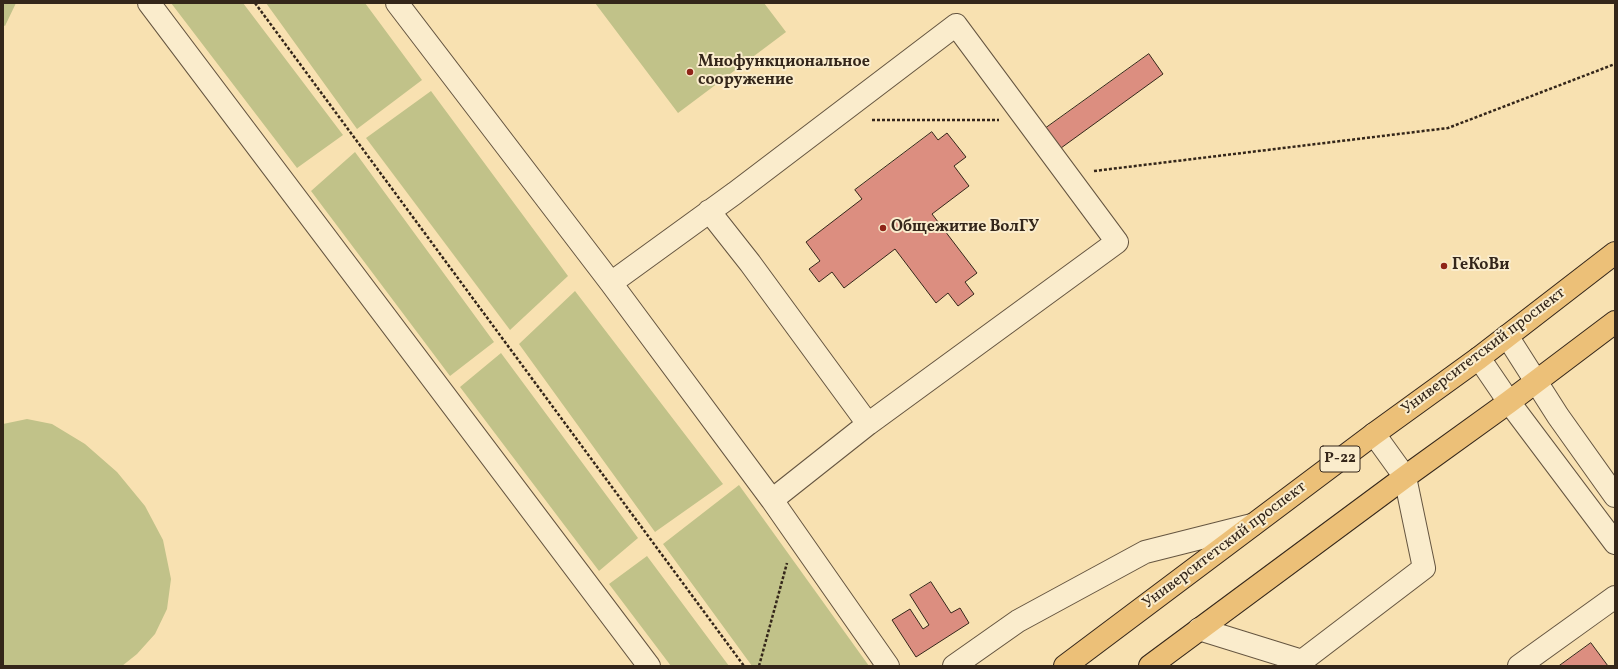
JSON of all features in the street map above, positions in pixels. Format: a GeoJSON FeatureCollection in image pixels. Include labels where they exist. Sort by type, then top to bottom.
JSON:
{"type":"FeatureCollection","features":[{"type":"Feature","properties":{"kind":"highway","name":"Университетский проспект"},"geometry":{"type":"LineString","coordinates":[[1065,666],[1374,434],[1479,358],[1615,253]]}},
{"type":"Feature","properties":{"kind":"highway"},"geometry":{"type":"LineString","coordinates":[[1150,666],[1404,477],[1509,402],[1615,322]]}},
{"type":"Feature","properties":{"kind":"street"},"geometry":{"type":"LineString","coordinates":[[149,3],[649,666]]}},
{"type":"Feature","properties":{"kind":"street"},"geometry":{"type":"LineString","coordinates":[[397,3],[611,283],[772,500],[888,666]]}},
{"type":"Feature","properties":{"kind":"street"},"geometry":{"type":"LineString","coordinates":[[611,283],[956,26],[1027,120],[1066,175],[1117,242],[868,424],[772,500]]}},
{"type":"Feature","properties":{"kind":"street"},"geometry":{"type":"LineString","coordinates":[[709,211],[750,263],[868,424]]}},
{"type":"Feature","properties":{"kind":"street"},"geometry":{"type":"LineString","coordinates":[[1507,336],[1558,416],[1615,496]]}},
{"type":"Feature","properties":{"kind":"street"},"geometry":{"type":"LineString","coordinates":[[1479,358],[1509,402],[1615,542]]}},
{"type":"Feature","properties":{"kind":"street"},"geometry":{"type":"LineString","coordinates":[[1199,629],[1302,662],[1424,568],[1404,477],[1374,434]]}},
{"type":"Feature","properties":{"kind":"street"},"geometry":{"type":"LineString","coordinates":[[954,666],[1018,621],[1145,552],[1252,526]]}},
{"type":"Feature","properties":{"kind":"street"},"geometry":{"type":"LineString","coordinates":[[1519,666],[1615,597]]}},
{"type":"Feature","properties":{"kind":"path"},"geometry":{"type":"LineString","coordinates":[[255,3],[744,666]]}},
{"type":"Feature","properties":{"kind":"path"},"geometry":{"type":"LineString","coordinates":[[1066,175],[1448,128],[1615,64]]}},
{"type":"Feature","properties":{"kind":"path"},"geometry":{"type":"LineString","coordinates":[[836,116],[867,120],[1027,120]]}},
{"type":"Feature","properties":{"kind":"path"},"geometry":{"type":"LineString","coordinates":[[759,666],[789,555],[793,531]]}},
{"type":"Feature","properties":{"kind":"green space"},"geometry":{"type":"Polygon","coordinates":[[[3,3],[16,3],[5,26],[3,25],[3,3]]]}},
{"type":"Feature","properties":{"kind":"green space"},"geometry":{"type":"Polygon","coordinates":[[[171,3],[243,3],[343,135],[297,168],[171,3]]]}},
{"type":"Feature","properties":{"kind":"green space"},"geometry":{"type":"Polygon","coordinates":[[[266,3],[365,3],[422,80],[357,129],[266,3]]]}},
{"type":"Feature","properties":{"kind":"green space","name":"Мнофункциональное сооружение"},"geometry":{"type":"Polygon","coordinates":[[[595,3],[764,3],[786,32],[678,113],[595,3]]]}},
{"type":"Feature","properties":{"kind":"green space"},"geometry":{"type":"Polygon","coordinates":[[[431,91],[568,276],[510,330],[366,138],[431,91]]]}},
{"type":"Feature","properties":{"kind":"green space"},"geometry":{"type":"Polygon","coordinates":[[[355,152],[494,342],[450,376],[311,191],[355,152]]]}},
{"type":"Feature","properties":{"kind":"green space"},"geometry":{"type":"Polygon","coordinates":[[[575,291],[723,484],[655,532],[519,344],[575,291]]]}},
{"type":"Feature","properties":{"kind":"green space"},"geometry":{"type":"Polygon","coordinates":[[[501,353],[638,538],[599,571],[460,387],[501,353]]]}},
{"type":"Feature","properties":{"kind":"green space"},"geometry":{"type":"Polygon","coordinates":[[[27,419],[52,424],[85,444],[117,472],[145,506],[163,540],[171,579],[167,609],[155,634],[137,654],[122,666],[3,666],[3,424],[27,419]]]}},
{"type":"Feature","properties":{"kind":"green space"},"geometry":{"type":"Polygon","coordinates":[[[739,485],[869,666],[752,666],[663,544],[739,485]]]}},
{"type":"Feature","properties":{"kind":"green space"},"geometry":{"type":"Polygon","coordinates":[[[647,556],[729,666],[671,666],[609,584],[647,556]]]}},
{"type":"Feature","properties":{"kind":"building"},"geometry":{"type":"Polygon","coordinates":[[[1149,54],[1163,74],[1061,148],[1046,128],[1149,54]]]}},
{"type":"Feature","properties":{"kind":"building","name":"Общежитие ВолГУ"},"geometry":{"type":"Polygon","coordinates":[[[932,132],[938,140],[947,133],[966,157],[954,166],[969,186],[932,214],[977,273],[965,282],[974,294],[958,306],[948,293],[936,303],[895,249],[844,288],[832,272],[819,282],[809,269],[820,261],[806,242],[862,199],[855,190],[932,132]]]}},
{"type":"Feature","properties":{"kind":"building"},"geometry":{"type":"Polygon","coordinates":[[[931,582],[951,613],[960,608],[969,623],[916,657],[892,620],[910,609],[923,629],[929,625],[910,595],[931,582]]]}},
{"type":"Feature","properties":{"kind":"building"},"geometry":{"type":"Polygon","coordinates":[[[1591,643],[1608,666],[1559,666],[1591,643]]]}},
{"type":"Feature","properties":{"kind":"place","name":"Мнофункциональное сооружение"},"geometry":{"type":"Point","coordinates":[690,72]}},
{"type":"Feature","properties":{"kind":"place","name":"Общежитие ВолГУ"},"geometry":{"type":"Point","coordinates":[883,228]}},
{"type":"Feature","properties":{"kind":"place","name":"ГеКоВи"},"geometry":{"type":"Point","coordinates":[1444,266]}}]}
